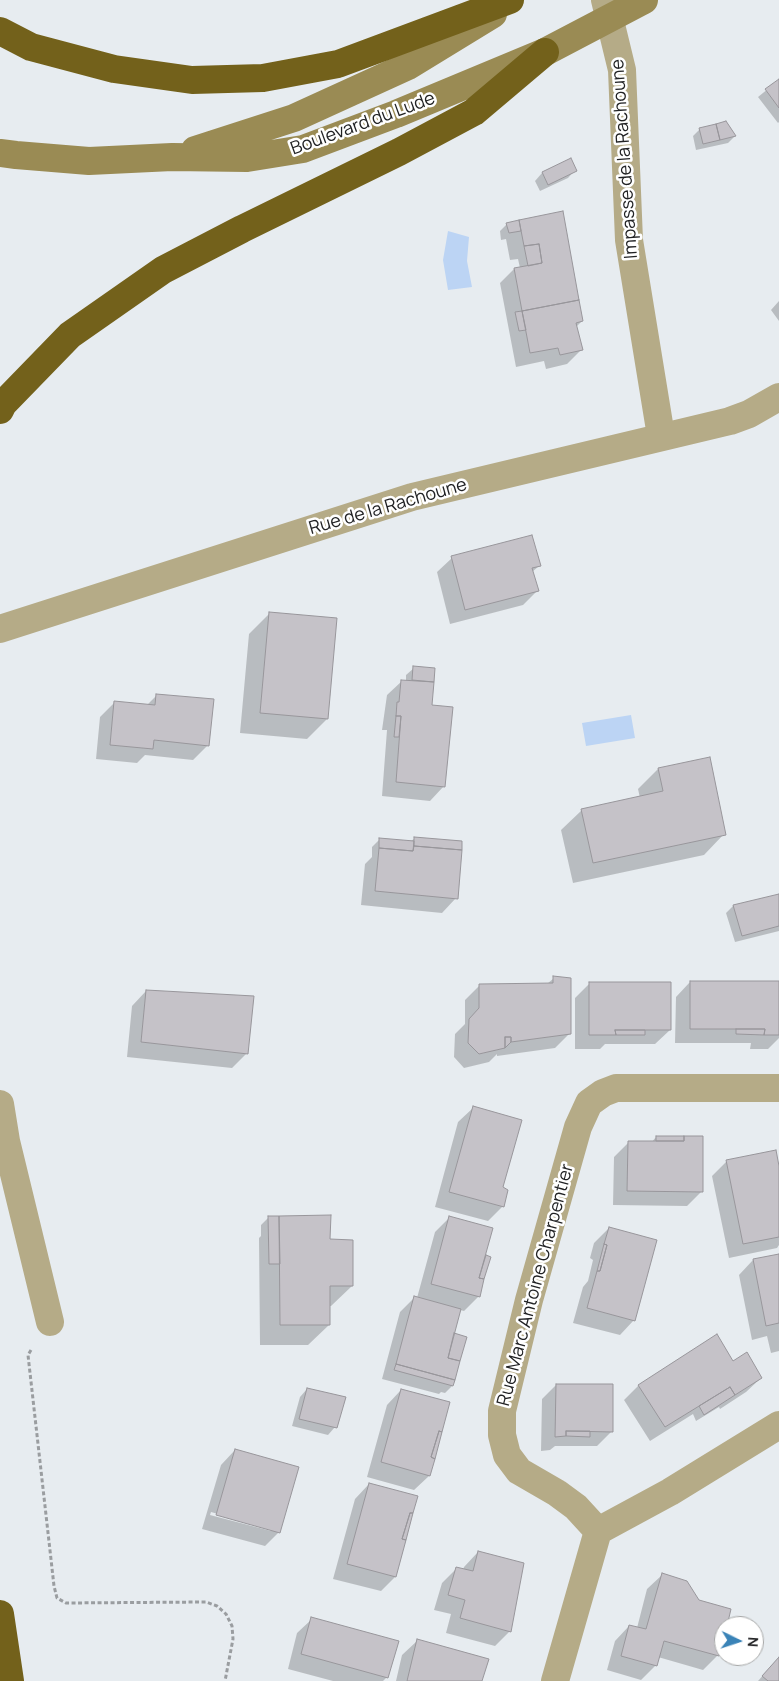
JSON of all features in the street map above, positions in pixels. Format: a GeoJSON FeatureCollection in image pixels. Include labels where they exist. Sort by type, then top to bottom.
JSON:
{"type":"FeatureCollection","features":[{"type":"Feature","properties":{"kind":"highway"},"geometry":{"type":"LineString","coordinates":[[0,31],[32,47],[114,69],[192,80],[263,78],[338,64],[510,0]]}},
{"type":"Feature","properties":{"kind":"highway"},"geometry":{"type":"LineString","coordinates":[[0,410],[3,404],[70,335],[163,270],[251,224],[399,152],[474,112],[545,52]]}},
{"type":"Feature","properties":{"kind":"highway"},"geometry":{"type":"LineString","coordinates":[[0,1614],[10,1681]]}},
{"type":"Feature","properties":{"kind":"main road","name":"Boulevard du Lude"},"geometry":{"type":"LineString","coordinates":[[172,157],[303,114],[408,66],[515,0]]}},
{"type":"Feature","properties":{"kind":"main road","name":"Boulevard du Lude"},"geometry":{"type":"LineString","coordinates":[[0,153],[89,160],[172,157],[247,158],[303,149],[396,114],[545,52],[644,0]]}},
{"type":"Feature","properties":{"kind":"street","name":"Impasse de la Rachoune"},"geometry":{"type":"LineString","coordinates":[[605,0],[622,70],[629,240],[661,436]]}},
{"type":"Feature","properties":{"kind":"street","name":"Rue de la Rachoune"},"geometry":{"type":"LineString","coordinates":[[0,629],[412,498],[661,436],[730,421],[750,414],[779,397]]}},
{"type":"Feature","properties":{"kind":"street","name":"Rue Marc Antoine Charpentier"},"geometry":{"type":"LineString","coordinates":[[598,1531],[576,1507],[557,1493],[519,1471],[507,1455],[502,1435],[502,1411],[529,1300],[578,1127],[589,1103],[616,1088],[779,1088]]}},
{"type":"Feature","properties":{"kind":"street"},"geometry":{"type":"LineString","coordinates":[[0,1104],[6,1141],[50,1322]]}},
{"type":"Feature","properties":{"kind":"street"},"geometry":{"type":"LineString","coordinates":[[555,1681],[598,1531],[637,1508],[670,1492],[779,1425]]}},
{"type":"Feature","properties":{"kind":"path"},"geometry":{"type":"LineString","coordinates":[[50,1322],[28,1355],[54,1586],[57,1598],[66,1603],[206,1602],[217,1606],[226,1614],[232,1626],[233,1639],[225,1681]]}},
{"type":"Feature","properties":{"kind":"water"},"geometry":{"type":"Polygon","coordinates":[[[448,231],[469,237],[467,261],[472,287],[448,290],[443,260],[448,231]]]}},
{"type":"Feature","properties":{"kind":"water"},"geometry":{"type":"Polygon","coordinates":[[[631,715],[635,738],[586,746],[582,723],[631,715]]]}},
{"type":"Feature","properties":{"kind":"building"},"geometry":{"type":"Polygon","coordinates":[[[779,79],[779,108],[765,89],[779,79]]]}},
{"type":"Feature","properties":{"kind":"building"},"geometry":{"type":"Polygon","coordinates":[[[726,121],[736,136],[720,140],[716,124],[726,121]]]}},
{"type":"Feature","properties":{"kind":"building"},"geometry":{"type":"Polygon","coordinates":[[[716,124],[720,140],[703,144],[699,128],[716,124]]]}},
{"type":"Feature","properties":{"kind":"building"},"geometry":{"type":"Polygon","coordinates":[[[571,158],[577,171],[548,185],[542,172],[571,158]]]}},
{"type":"Feature","properties":{"kind":"building"},"geometry":{"type":"Polygon","coordinates":[[[563,211],[579,300],[522,311],[514,268],[542,263],[539,244],[524,246],[519,220],[563,211]]]}},
{"type":"Feature","properties":{"kind":"building"},"geometry":{"type":"Polygon","coordinates":[[[519,220],[521,231],[509,233],[506,223],[519,220]]]}},
{"type":"Feature","properties":{"kind":"building"},"geometry":{"type":"Polygon","coordinates":[[[539,244],[542,263],[528,266],[524,246],[539,244]]]}},
{"type":"Feature","properties":{"kind":"building"},"geometry":{"type":"Polygon","coordinates":[[[579,300],[583,321],[576,323],[583,350],[560,355],[558,348],[530,353],[522,311],[579,300]]]}},
{"type":"Feature","properties":{"kind":"building"},"geometry":{"type":"Polygon","coordinates":[[[522,311],[526,330],[519,331],[515,312],[522,311]]]}},
{"type":"Feature","properties":{"kind":"building"},"geometry":{"type":"Polygon","coordinates":[[[532,535],[541,566],[532,568],[539,591],[465,610],[451,556],[532,535]]]}},
{"type":"Feature","properties":{"kind":"building"},"geometry":{"type":"Polygon","coordinates":[[[269,612],[337,618],[328,719],[260,713],[269,612]]]}},
{"type":"Feature","properties":{"kind":"building"},"geometry":{"type":"Polygon","coordinates":[[[413,666],[435,668],[434,682],[412,680],[413,666]]]}},
{"type":"Feature","properties":{"kind":"building"},"geometry":{"type":"Polygon","coordinates":[[[401,680],[434,682],[432,705],[453,707],[445,787],[396,782],[401,716],[396,716],[401,680]]]}},
{"type":"Feature","properties":{"kind":"building"},"geometry":{"type":"Polygon","coordinates":[[[156,694],[214,699],[209,746],[154,740],[153,749],[110,745],[114,701],[155,705],[156,694]]]}},
{"type":"Feature","properties":{"kind":"building"},"geometry":{"type":"Polygon","coordinates":[[[396,716],[401,716],[399,737],[394,737],[396,716]]]}},
{"type":"Feature","properties":{"kind":"building"},"geometry":{"type":"Polygon","coordinates":[[[710,757],[726,835],[593,863],[581,809],[663,791],[658,768],[710,757]]]}},
{"type":"Feature","properties":{"kind":"building"},"geometry":{"type":"Polygon","coordinates":[[[414,837],[462,841],[462,850],[414,846],[414,837]]]}},
{"type":"Feature","properties":{"kind":"building"},"geometry":{"type":"Polygon","coordinates":[[[379,838],[414,841],[413,851],[379,848],[379,838]]]}},
{"type":"Feature","properties":{"kind":"building"},"geometry":{"type":"Polygon","coordinates":[[[414,846],[462,850],[458,899],[375,891],[379,848],[413,851],[414,846]]]}},
{"type":"Feature","properties":{"kind":"building"},"geometry":{"type":"Polygon","coordinates":[[[779,894],[779,926],[742,936],[733,905],[779,894]]]}},
{"type":"Feature","properties":{"kind":"building"},"geometry":{"type":"Polygon","coordinates":[[[553,976],[571,978],[571,1034],[511,1042],[511,1037],[505,1037],[505,1048],[479,1054],[468,1043],[469,1019],[479,1008],[479,984],[553,983],[553,976]]]}},
{"type":"Feature","properties":{"kind":"building"},"geometry":{"type":"Polygon","coordinates":[[[690,981],[779,981],[779,1035],[764,1035],[765,1029],[690,1029],[690,981]]]}},
{"type":"Feature","properties":{"kind":"building"},"geometry":{"type":"Polygon","coordinates":[[[589,982],[671,982],[671,1030],[615,1030],[616,1035],[589,1035],[589,982]]]}},
{"type":"Feature","properties":{"kind":"building"},"geometry":{"type":"Polygon","coordinates":[[[146,990],[254,996],[248,1054],[141,1042],[146,990]]]}},
{"type":"Feature","properties":{"kind":"building"},"geometry":{"type":"Polygon","coordinates":[[[736,1029],[765,1029],[764,1035],[736,1034],[736,1029]]]}},
{"type":"Feature","properties":{"kind":"building"},"geometry":{"type":"Polygon","coordinates":[[[615,1030],[645,1030],[645,1035],[616,1035],[615,1030]]]}},
{"type":"Feature","properties":{"kind":"building"},"geometry":{"type":"Polygon","coordinates":[[[505,1037],[511,1037],[511,1042],[505,1048],[505,1037]]]}},
{"type":"Feature","properties":{"kind":"building"},"geometry":{"type":"Polygon","coordinates":[[[473,1106],[522,1120],[503,1187],[508,1190],[504,1207],[449,1192],[473,1106]]]}},
{"type":"Feature","properties":{"kind":"building"},"geometry":{"type":"Polygon","coordinates":[[[656,1136],[684,1136],[684,1141],[656,1141],[656,1136]]]}},
{"type":"Feature","properties":{"kind":"building"},"geometry":{"type":"Polygon","coordinates":[[[684,1136],[703,1136],[703,1192],[627,1191],[628,1141],[684,1141],[684,1136]]]}},
{"type":"Feature","properties":{"kind":"building"},"geometry":{"type":"Polygon","coordinates":[[[776,1150],[779,1166],[779,1237],[743,1244],[726,1160],[776,1150]]]}},
{"type":"Feature","properties":{"kind":"building"},"geometry":{"type":"Polygon","coordinates":[[[331,1215],[330,1239],[353,1240],[353,1286],[330,1286],[330,1325],[280,1325],[279,1216],[331,1215]]]}},
{"type":"Feature","properties":{"kind":"building"},"geometry":{"type":"Polygon","coordinates":[[[268,1216],[279,1216],[280,1264],[269,1264],[268,1216]]]}},
{"type":"Feature","properties":{"kind":"building"},"geometry":{"type":"Polygon","coordinates":[[[449,1216],[493,1228],[479,1278],[484,1279],[480,1297],[431,1284],[449,1216]]]}},
{"type":"Feature","properties":{"kind":"building"},"geometry":{"type":"Polygon","coordinates":[[[609,1227],[657,1240],[635,1321],[587,1308],[597,1271],[600,1271],[607,1245],[604,1244],[609,1227]]]}},
{"type":"Feature","properties":{"kind":"building"},"geometry":{"type":"Polygon","coordinates":[[[604,1244],[607,1245],[600,1271],[597,1271],[604,1244]]]}},
{"type":"Feature","properties":{"kind":"building"},"geometry":{"type":"Polygon","coordinates":[[[779,1254],[779,1323],[766,1326],[753,1259],[779,1254]]]}},
{"type":"Feature","properties":{"kind":"building"},"geometry":{"type":"Polygon","coordinates":[[[486,1255],[491,1257],[484,1279],[479,1278],[486,1255]]]}},
{"type":"Feature","properties":{"kind":"building"},"geometry":{"type":"Polygon","coordinates":[[[414,1296],[461,1309],[448,1358],[460,1361],[455,1380],[396,1364],[414,1296]]]}},
{"type":"Feature","properties":{"kind":"building"},"geometry":{"type":"Polygon","coordinates":[[[454,1333],[467,1337],[460,1361],[448,1358],[454,1333]]]}},
{"type":"Feature","properties":{"kind":"building"},"geometry":{"type":"Polygon","coordinates":[[[717,1334],[733,1361],[747,1352],[762,1378],[735,1395],[730,1387],[665,1427],[638,1385],[717,1334]]]}},
{"type":"Feature","properties":{"kind":"building"},"geometry":{"type":"Polygon","coordinates":[[[396,1364],[455,1380],[453,1386],[394,1370],[396,1364]]]}},
{"type":"Feature","properties":{"kind":"building"},"geometry":{"type":"Polygon","coordinates":[[[556,1384],[613,1384],[613,1432],[566,1431],[566,1436],[555,1437],[556,1384]]]}},
{"type":"Feature","properties":{"kind":"building"},"geometry":{"type":"Polygon","coordinates":[[[730,1387],[735,1395],[704,1415],[699,1406],[730,1387]]]}},
{"type":"Feature","properties":{"kind":"building"},"geometry":{"type":"Polygon","coordinates":[[[307,1388],[346,1397],[337,1428],[299,1419],[307,1388]]]}},
{"type":"Feature","properties":{"kind":"building"},"geometry":{"type":"Polygon","coordinates":[[[401,1389],[450,1402],[442,1432],[439,1431],[431,1457],[435,1459],[430,1476],[381,1462],[401,1389]]]}},
{"type":"Feature","properties":{"kind":"building"},"geometry":{"type":"Polygon","coordinates":[[[439,1431],[442,1432],[435,1459],[431,1457],[439,1431]]]}},
{"type":"Feature","properties":{"kind":"building"},"geometry":{"type":"Polygon","coordinates":[[[566,1431],[590,1431],[590,1437],[566,1436],[566,1431]]]}},
{"type":"Feature","properties":{"kind":"building"},"geometry":{"type":"Polygon","coordinates":[[[235,1449],[299,1467],[280,1533],[216,1515],[235,1449]]]}},
{"type":"Feature","properties":{"kind":"building"},"geometry":{"type":"Polygon","coordinates":[[[369,1483],[418,1496],[413,1513],[410,1513],[402,1539],[406,1540],[396,1577],[347,1564],[369,1483]]]}},
{"type":"Feature","properties":{"kind":"building"},"geometry":{"type":"Polygon","coordinates":[[[410,1513],[413,1513],[406,1540],[402,1539],[410,1513]]]}},
{"type":"Feature","properties":{"kind":"building"},"geometry":{"type":"Polygon","coordinates":[[[478,1551],[524,1563],[511,1632],[460,1618],[465,1600],[448,1595],[456,1567],[473,1571],[478,1551]]]}},
{"type":"Feature","properties":{"kind":"building"},"geometry":{"type":"Polygon","coordinates":[[[662,1573],[687,1581],[699,1600],[731,1609],[729,1616],[714,1616],[714,1655],[664,1641],[657,1666],[621,1656],[629,1625],[646,1629],[662,1573]]]}},
{"type":"Feature","properties":{"kind":"building"},"geometry":{"type":"Polygon","coordinates":[[[311,1617],[399,1641],[388,1678],[301,1654],[311,1617]]]}},
{"type":"Feature","properties":{"kind":"building"},"geometry":{"type":"Polygon","coordinates":[[[417,1639],[489,1659],[482,1681],[407,1681],[417,1639]]]}},
{"type":"Feature","properties":{"kind":"building"},"geometry":{"type":"Polygon","coordinates":[[[779,1657],[779,1681],[768,1681],[762,1676],[779,1657]]]}}]}
